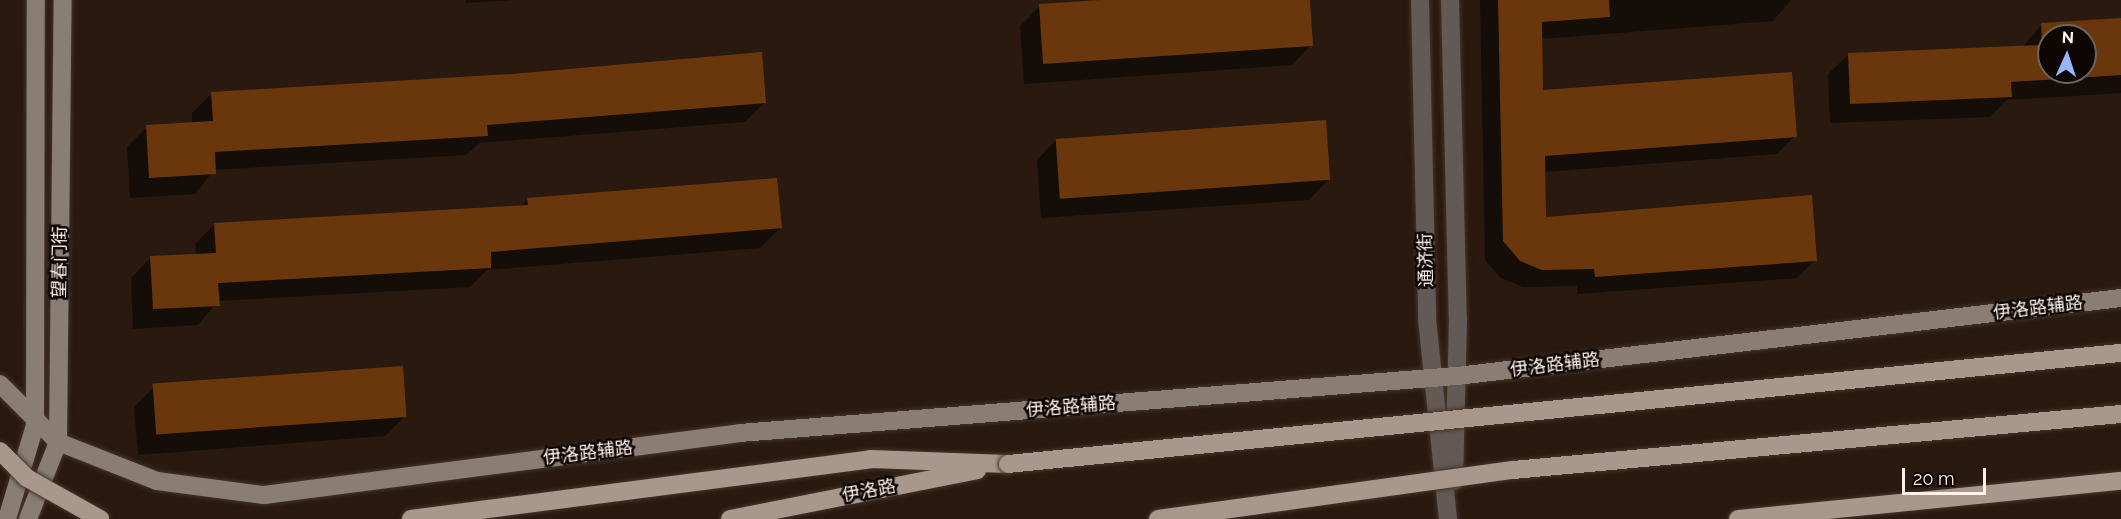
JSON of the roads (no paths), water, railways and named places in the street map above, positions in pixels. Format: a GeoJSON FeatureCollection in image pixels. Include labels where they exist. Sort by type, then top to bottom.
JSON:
{"type":"FeatureCollection","features":[{"type":"Feature","properties":{"kind":"main road","name":"望春门街"},"geometry":{"type":"LineString","coordinates":[[7,519],[35,425],[36,0]]}},
{"type":"Feature","properties":{"kind":"main road","name":"望春门街"},"geometry":{"type":"LineString","coordinates":[[28,519],[58,442],[63,0]]}},
{"type":"Feature","properties":{"kind":"main road","name":"伊洛路辅路"},"geometry":{"type":"LineString","coordinates":[[0,384],[35,425],[58,442],[157,481],[264,495],[740,433],[1457,376],[2121,298]]}},
{"type":"Feature","properties":{"kind":"main road"},"geometry":{"type":"LineString","coordinates":[[411,519],[871,459],[1008,464],[2121,353]]}},
{"type":"Feature","properties":{"kind":"main road"},"geometry":{"type":"LineString","coordinates":[[1158,519],[1513,470],[2121,414]]}},
{"type":"Feature","properties":{"kind":"main road"},"geometry":{"type":"LineString","coordinates":[[0,451],[27,478],[100,519]]}},
{"type":"Feature","properties":{"kind":"main road","name":"伊洛路"},"geometry":{"type":"LineString","coordinates":[[730,519],[1008,464]]}},
{"type":"Feature","properties":{"kind":"main road"},"geometry":{"type":"LineString","coordinates":[[1738,519],[2121,481]]}},
{"type":"Feature","properties":{"kind":"street","name":"通济街"},"geometry":{"type":"LineString","coordinates":[[1420,0],[1433,378],[1450,519]]}},
{"type":"Feature","properties":{"kind":"street","name":"通济街"},"geometry":{"type":"LineString","coordinates":[[1450,0],[1457,376],[1450,519]]}}]}
